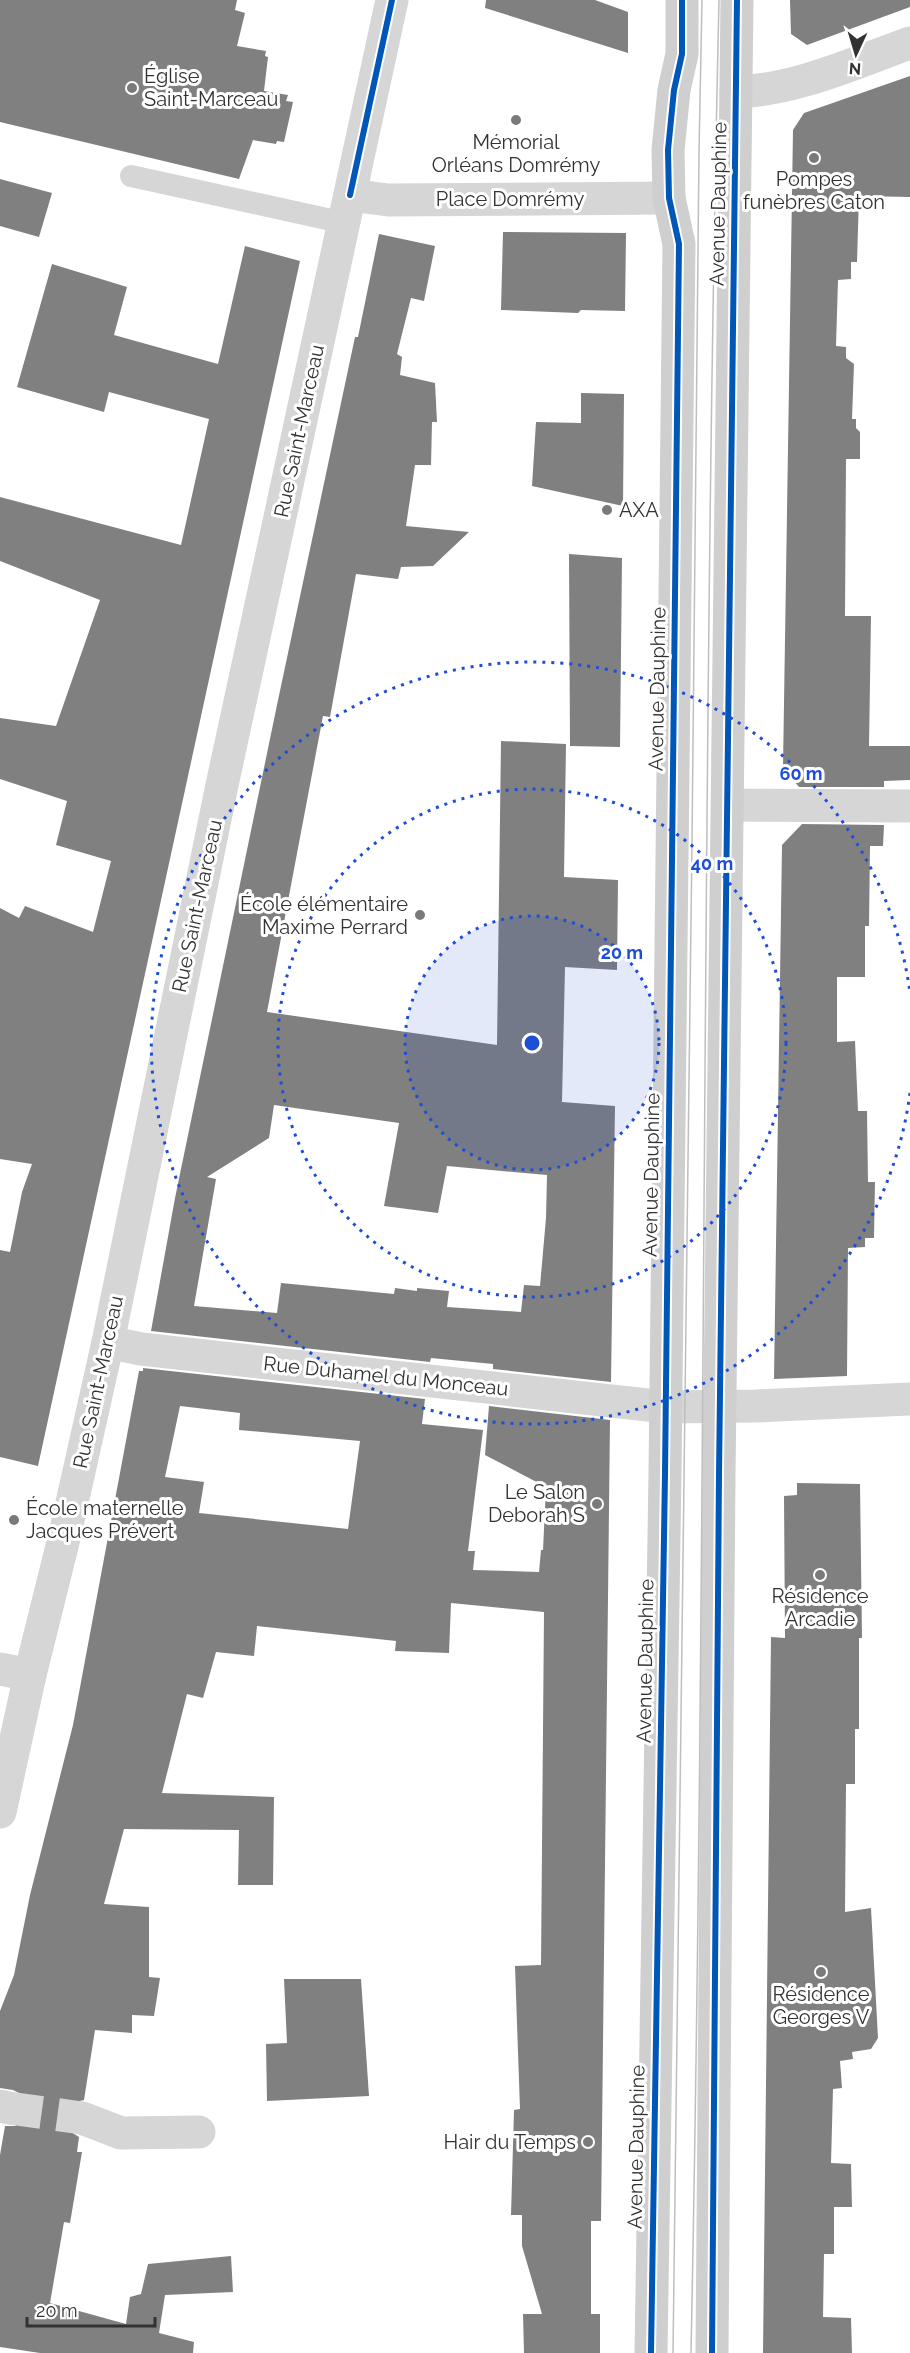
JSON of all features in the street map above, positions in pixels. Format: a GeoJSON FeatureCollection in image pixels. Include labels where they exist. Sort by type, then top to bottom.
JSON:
{"type":"FeatureCollection","features":[{"type":"Feature","properties":{"kind":"main road","name":"Avenue Dauphine"},"geometry":{"type":"LineString","coordinates":[[651,2353],[666,1407],[679,244],[669,198],[669,138],[674,90],[682,54],[682,0]]}},
{"type":"Feature","properties":{"kind":"main road","name":"Avenue Dauphine"},"geometry":{"type":"LineString","coordinates":[[712,2353],[736,0]]}},
{"type":"Feature","properties":{"kind":"street","name":"Rue Saint-Marceau"},"geometry":{"type":"LineString","coordinates":[[0,1812],[15,1672],[65,1534],[108,1342],[222,785],[392,0]]}},
{"type":"Feature","properties":{"kind":"street"},"geometry":{"type":"LineString","coordinates":[[736,92],[758,91],[797,83],[910,43]]}},
{"type":"Feature","properties":{"kind":"street","name":"Place Domrémy"},"geometry":{"type":"LineString","coordinates":[[347,209],[388,200],[669,198]]}},
{"type":"Feature","properties":{"kind":"street"},"geometry":{"type":"LineString","coordinates":[[728,805],[910,806]]}},
{"type":"Feature","properties":{"kind":"street","name":"Rue Duhamel du Monceau"},"geometry":{"type":"LineString","coordinates":[[108,1342],[152,1350],[666,1407]]}},
{"type":"Feature","properties":{"kind":"street"},"geometry":{"type":"LineString","coordinates":[[666,1407],[910,1399]]}},
{"type":"Feature","properties":{"kind":"street"},"geometry":{"type":"LineString","coordinates":[[82,2118],[120,2133],[199,2132]]}},
{"type":"Feature","properties":{"kind":"lane"},"geometry":{"type":"LineString","coordinates":[[131,176],[347,209]]}},
{"type":"Feature","properties":{"kind":"building","name":"Église Saint-Marceau"},"geometry":{"type":"Polygon","coordinates":[[[0,0],[237,0],[235,10],[245,13],[237,46],[266,51],[265,56],[268,57],[264,91],[288,95],[286,101],[293,102],[284,142],[277,141],[276,144],[253,140],[239,179],[0,122],[0,0]]]}},
{"type":"Feature","properties":{"kind":"building"},"geometry":{"type":"Polygon","coordinates":[[[486,0],[595,0],[628,12],[628,53],[485,8],[486,0]]]}},
{"type":"Feature","properties":{"kind":"building"},"geometry":{"type":"Polygon","coordinates":[[[790,0],[910,0],[910,7],[807,45],[791,34],[790,0]]]}},
{"type":"Feature","properties":{"kind":"building"},"geometry":{"type":"Polygon","coordinates":[[[910,76],[910,197],[859,196],[857,262],[851,262],[851,279],[838,280],[836,346],[846,347],[846,358],[854,364],[852,419],[856,419],[856,428],[860,432],[860,459],[846,459],[845,616],[871,616],[869,746],[910,746],[910,780],[884,781],[884,787],[799,787],[783,767],[793,130],[804,113],[910,76]]]}},
{"type":"Feature","properties":{"kind":"building"},"geometry":{"type":"Polygon","coordinates":[[[0,179],[52,193],[39,237],[0,226],[0,179]]]}},
{"type":"Feature","properties":{"kind":"building"},"geometry":{"type":"Polygon","coordinates":[[[503,232],[626,233],[625,311],[581,310],[578,313],[501,310],[503,232]]]}},
{"type":"Feature","properties":{"kind":"building"},"geometry":{"type":"Polygon","coordinates":[[[379,234],[435,246],[424,301],[411,298],[397,354],[402,357],[400,375],[435,383],[437,422],[432,422],[431,465],[415,465],[406,526],[469,532],[433,566],[401,567],[398,579],[356,574],[330,717],[323,716],[267,1012],[497,1045],[501,741],[566,744],[564,877],[618,880],[617,970],[565,967],[562,1102],[615,1106],[611,1382],[493,1369],[493,1364],[431,1358],[430,1362],[151,1331],[175,1198],[277,705],[355,337],[358,337],[379,234]],[[274,1105],[269,1138],[207,1177],[216,1179],[194,1306],[277,1313],[281,1283],[394,1294],[395,1288],[449,1291],[447,1307],[521,1312],[524,1285],[540,1286],[547,1175],[447,1166],[438,1213],[384,1206],[399,1123],[274,1105]]]}},
{"type":"Feature","properties":{"kind":"building"},"geometry":{"type":"Polygon","coordinates":[[[245,246],[300,261],[38,1466],[0,1457],[0,1250],[10,1252],[22,1192],[32,1164],[0,1159],[0,908],[19,918],[25,906],[93,932],[111,861],[56,845],[67,801],[0,779],[0,718],[56,726],[100,600],[0,561],[0,497],[181,545],[209,419],[109,392],[104,412],[17,387],[52,264],[127,287],[114,335],[218,364],[245,246]]]}},
{"type":"Feature","properties":{"kind":"building"},"geometry":{"type":"Polygon","coordinates":[[[581,393],[624,394],[623,506],[532,486],[536,422],[581,423],[581,393]]]}},
{"type":"Feature","properties":{"kind":"building"},"geometry":{"type":"Polygon","coordinates":[[[569,554],[622,558],[620,747],[570,746],[569,554]]]}},
{"type":"Feature","properties":{"kind":"building"},"geometry":{"type":"Polygon","coordinates":[[[802,824],[884,825],[883,846],[870,846],[869,926],[865,926],[865,977],[837,977],[837,1042],[855,1041],[858,1111],[867,1111],[868,1182],[875,1182],[874,1238],[865,1238],[865,1247],[848,1248],[847,1376],[774,1379],[782,845],[802,824]]]}},
{"type":"Feature","properties":{"kind":"building"},"geometry":{"type":"Polygon","coordinates":[[[143,1368],[425,1399],[422,1424],[483,1430],[468,1551],[475,1551],[473,1570],[539,1572],[541,1550],[543,1550],[546,1487],[485,1455],[489,1406],[610,1420],[601,2221],[591,2221],[591,2314],[600,2314],[600,2353],[524,2353],[523,2314],[542,2314],[522,2246],[522,2215],[511,2215],[514,2110],[520,2109],[515,1966],[541,1965],[544,1612],[451,1603],[449,1653],[395,1651],[396,1641],[257,1626],[254,1656],[216,1652],[203,1698],[187,1694],[162,1793],[274,1797],[273,1885],[238,1885],[239,1830],[124,1829],[104,1904],[149,1907],[149,1977],[160,1978],[154,2016],[132,2015],[132,2033],[95,2030],[84,2100],[71,2103],[64,2112],[64,2121],[68,2130],[79,2137],[77,2152],[82,2152],[70,2223],[64,2222],[50,2303],[126,2324],[130,2297],[141,2294],[148,2264],[231,2256],[233,2292],[165,2295],[159,2333],[194,2342],[193,2353],[40,2353],[0,2347],[0,2155],[5,2126],[15,2126],[22,2121],[27,2111],[27,2102],[21,2094],[0,2088],[0,2011],[14,1975],[30,1895],[73,1725],[139,1371],[143,1371],[143,1368]],[[180,1406],[165,1477],[204,1482],[199,1513],[348,1529],[360,1441],[239,1430],[240,1413],[180,1406]]]}},
{"type":"Feature","properties":{"kind":"building"},"geometry":{"type":"Polygon","coordinates":[[[797,1483],[860,1484],[862,1638],[859,1638],[859,1729],[855,1729],[855,1784],[846,1784],[845,1912],[871,1908],[878,2038],[871,2049],[852,2052],[853,2059],[840,2061],[842,2088],[833,2089],[831,2163],[851,2164],[852,2207],[834,2207],[834,2254],[824,2254],[823,2317],[851,2318],[852,2353],[763,2353],[771,1637],[785,1638],[784,1496],[797,1495],[797,1483]]]}},
{"type":"Feature","properties":{"kind":"building"},"geometry":{"type":"Polygon","coordinates":[[[284,1979],[361,1979],[369,2096],[267,2101],[266,2044],[287,2043],[284,1979]]]}},
{"type":"Feature","properties":{"kind":"tunnel"},"geometry":{"type":"LineString","coordinates":[[9,2108],[82,2118]]}},
{"type":"Feature","properties":{"kind":"tram line"},"geometry":{"type":"LineString","coordinates":[[673,2353],[702,0]]}},
{"type":"Feature","properties":{"kind":"tram line"},"geometry":{"type":"LineString","coordinates":[[691,2353],[700,1765],[709,588],[719,0]]}},
{"type":"Feature","properties":{"kind":"cycle path"},"geometry":{"type":"LineString","coordinates":[[350,195],[392,0]]}},
{"type":"Feature","properties":{"kind":"cycle path"},"geometry":{"type":"LineString","coordinates":[[651,2353],[665,1474],[679,244],[669,198],[668,150],[674,90],[682,54],[682,0]]}},
{"type":"Feature","properties":{"kind":"cycle path"},"geometry":{"type":"LineString","coordinates":[[712,2353],[719,1475],[737,0]]}},
{"type":"Feature","properties":{"kind":"place","name":"Église Saint-Marceau"},"geometry":{"type":"Point","coordinates":[132,88]}},
{"type":"Feature","properties":{"kind":"place","name":"Mémorial Orléans Domrémy"},"geometry":{"type":"Point","coordinates":[516,120]}},
{"type":"Feature","properties":{"kind":"place","name":"Pompes funèbres Caton"},"geometry":{"type":"Point","coordinates":[814,158]}},
{"type":"Feature","properties":{"kind":"place","name":"AXA"},"geometry":{"type":"Point","coordinates":[607,510]}},
{"type":"Feature","properties":{"kind":"place","name":"École élémentaire Maxime Perrard"},"geometry":{"type":"Point","coordinates":[420,915]}},
{"type":"Feature","properties":{"kind":"place","name":"Le Salon Deborah S"},"geometry":{"type":"Point","coordinates":[597,1504]}},
{"type":"Feature","properties":{"kind":"place","name":"École maternelle Jacques Prévert"},"geometry":{"type":"Point","coordinates":[14,1520]}},
{"type":"Feature","properties":{"kind":"place","name":"Résidence Arcadie"},"geometry":{"type":"Point","coordinates":[820,1575]}},
{"type":"Feature","properties":{"kind":"place","name":"Résidence Georges V"},"geometry":{"type":"Point","coordinates":[821,1972]}},
{"type":"Feature","properties":{"kind":"place","name":"Hair du Temps"},"geometry":{"type":"Point","coordinates":[588,2142]}}]}
